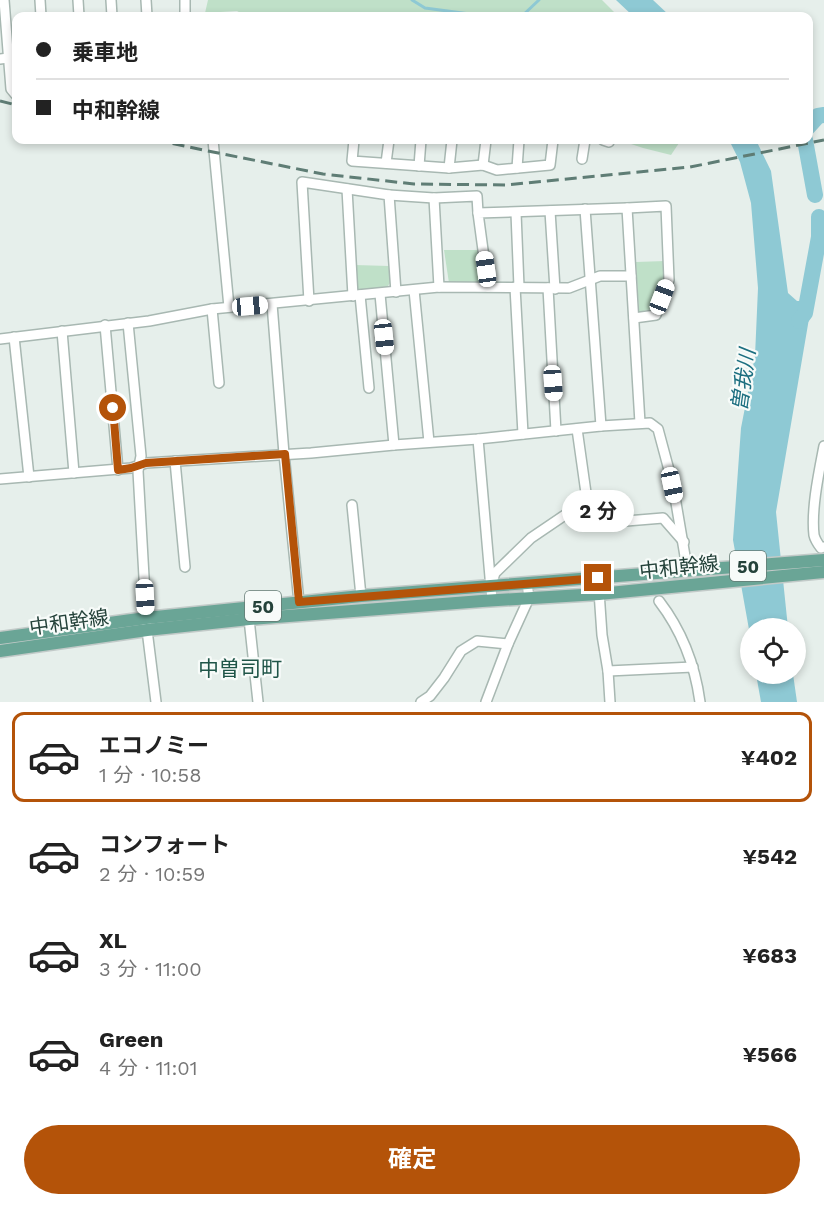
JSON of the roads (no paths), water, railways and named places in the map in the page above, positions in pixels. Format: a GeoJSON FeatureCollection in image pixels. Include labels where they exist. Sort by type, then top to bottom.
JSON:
{"type":"FeatureCollection","features":[{"type":"Feature","properties":{"kind":"main road","name":"中和幹線"},"geometry":{"type":"LineString","coordinates":[[0,638],[147,624],[599,594],[705,584],[798,568],[824,560]]}},
{"type":"Feature","properties":{"kind":"main road","name":"中和幹線"},"geometry":{"type":"LineString","coordinates":[[0,651],[147,624],[299,602],[361,596],[696,570],[798,568],[824,572]]}},
{"type":"Feature","properties":{"kind":"street"},"geometry":{"type":"LineString","coordinates":[[4,0],[12,91]]}},
{"type":"Feature","properties":{"kind":"street"},"geometry":{"type":"LineString","coordinates":[[213,144],[229,308]]}},
{"type":"Feature","properties":{"kind":"street"},"geometry":{"type":"LineString","coordinates":[[354,144],[352,161],[449,168],[483,165],[497,170],[550,165],[553,144]]}},
{"type":"Feature","properties":{"kind":"street"},"geometry":{"type":"LineString","coordinates":[[386,164],[388,144]]}},
{"type":"Feature","properties":{"kind":"street"},"geometry":{"type":"LineString","coordinates":[[419,166],[421,144]]}},
{"type":"Feature","properties":{"kind":"street"},"geometry":{"type":"LineString","coordinates":[[449,168],[452,144]]}},
{"type":"Feature","properties":{"kind":"street"},"geometry":{"type":"LineString","coordinates":[[483,165],[486,144]]}},
{"type":"Feature","properties":{"kind":"street"},"geometry":{"type":"LineString","coordinates":[[517,168],[519,144]]}},
{"type":"Feature","properties":{"kind":"street"},"geometry":{"type":"LineString","coordinates":[[582,159],[584,144]]}},
{"type":"Feature","properties":{"kind":"street"},"geometry":{"type":"LineString","coordinates":[[309,301],[302,182],[389,195],[434,198],[477,196],[488,287]]}},
{"type":"Feature","properties":{"kind":"street"},"geometry":{"type":"LineString","coordinates":[[347,189],[356,296],[369,388]]}},
{"type":"Feature","properties":{"kind":"street"},"geometry":{"type":"LineString","coordinates":[[389,195],[396,292]]}},
{"type":"Feature","properties":{"kind":"street"},"geometry":{"type":"LineString","coordinates":[[434,198],[439,287]]}},
{"type":"Feature","properties":{"kind":"street"},"geometry":{"type":"LineString","coordinates":[[478,213],[666,206],[669,280],[656,315],[634,318]]}},
{"type":"Feature","properties":{"kind":"street"},"geometry":{"type":"LineString","coordinates":[[627,208],[640,423]]}},
{"type":"Feature","properties":{"kind":"street"},"geometry":{"type":"LineString","coordinates":[[585,209],[601,426]]}},
{"type":"Feature","properties":{"kind":"street"},"geometry":{"type":"LineString","coordinates":[[550,211],[556,431]]}},
{"type":"Feature","properties":{"kind":"street"},"geometry":{"type":"LineString","coordinates":[[516,213],[523,434]]}},
{"type":"Feature","properties":{"kind":"street"},"geometry":{"type":"LineString","coordinates":[[0,339],[149,321],[212,309],[439,287],[569,288],[600,276],[631,276]]}},
{"type":"Feature","properties":{"kind":"street"},"geometry":{"type":"LineString","coordinates":[[414,290],[429,442]]}},
{"type":"Feature","properties":{"kind":"street"},"geometry":{"type":"LineString","coordinates":[[380,294],[394,445]]}},
{"type":"Feature","properties":{"kind":"street"},"geometry":{"type":"LineString","coordinates":[[272,304],[299,602]]}},
{"type":"Feature","properties":{"kind":"street"},"geometry":{"type":"LineString","coordinates":[[212,309],[219,383]]}},
{"type":"Feature","properties":{"kind":"street"},"geometry":{"type":"LineString","coordinates":[[128,322],[141,456],[138,471],[147,624],[156,702]]}},
{"type":"Feature","properties":{"kind":"street"},"geometry":{"type":"LineString","coordinates":[[105,325],[118,470]]}},
{"type":"Feature","properties":{"kind":"street"},"geometry":{"type":"LineString","coordinates":[[62,331],[74,473]]}},
{"type":"Feature","properties":{"kind":"street"},"geometry":{"type":"LineString","coordinates":[[14,338],[29,477]]}},
{"type":"Feature","properties":{"kind":"street"},"geometry":{"type":"LineString","coordinates":[[0,478],[118,470],[146,463],[478,439],[650,423],[658,429],[687,562],[696,570]]}},
{"type":"Feature","properties":{"kind":"street"},"geometry":{"type":"LineString","coordinates":[[577,429],[587,500],[602,524],[663,518],[684,542]]}},
{"type":"Feature","properties":{"kind":"street"},"geometry":{"type":"LineString","coordinates":[[478,439],[492,600]]}},
{"type":"Feature","properties":{"kind":"street"},"geometry":{"type":"LineString","coordinates":[[824,446],[814,511],[814,538],[821,548],[824,547]]}},
{"type":"Feature","properties":{"kind":"street"},"geometry":{"type":"LineString","coordinates":[[175,461],[185,567]]}},
{"type":"Feature","properties":{"kind":"street"},"geometry":{"type":"LineString","coordinates":[[491,585],[495,573],[531,538],[587,500]]}},
{"type":"Feature","properties":{"kind":"street"},"geometry":{"type":"LineString","coordinates":[[352,505],[361,596]]}},
{"type":"Feature","properties":{"kind":"street"},"geometry":{"type":"LineString","coordinates":[[598,578],[610,702]]}},
{"type":"Feature","properties":{"kind":"street"},"geometry":{"type":"LineString","coordinates":[[486,702],[508,644],[529,598],[527,583]]}},
{"type":"Feature","properties":{"kind":"street"},"geometry":{"type":"LineString","coordinates":[[659,601],[673,619],[689,653],[700,702]]}},
{"type":"Feature","properties":{"kind":"street"},"geometry":{"type":"LineString","coordinates":[[249,619],[258,702]]}},
{"type":"Feature","properties":{"kind":"street"},"geometry":{"type":"LineString","coordinates":[[420,702],[430,696],[461,651],[477,641],[508,644]]}},
{"type":"Feature","properties":{"kind":"street"},"geometry":{"type":"LineString","coordinates":[[608,672],[693,667]]}},
{"type":"Feature","properties":{"kind":"water"},"geometry":{"type":"Polygon","coordinates":[[[616,0],[653,0],[666,12],[629,12],[616,0]]]}},
{"type":"Feature","properties":{"kind":"water"},"geometry":{"type":"Polygon","coordinates":[[[731,144],[758,144],[771,171],[788,293],[797,301],[812,301],[776,512],[787,618],[747,618],[733,540],[741,428],[755,356],[758,288],[751,203],[740,162],[731,144]]]}},
{"type":"Feature","properties":{"kind":"water"},"geometry":{"type":"Polygon","coordinates":[[[758,684],[794,684],[797,702],[761,702],[758,684]]]}},
{"type":"Feature","properties":{"kind":"waterway"},"geometry":{"type":"LineString","coordinates":[[412,0],[425,8],[455,12]]}},
{"type":"Feature","properties":{"kind":"waterway"},"geometry":{"type":"LineString","coordinates":[[526,12],[539,0]]}},
{"type":"Feature","properties":{"kind":"waterway"},"geometry":{"type":"LineString","coordinates":[[813,122],[818,116],[824,115]]}},
{"type":"Feature","properties":{"kind":"waterway"},"geometry":{"type":"LineString","coordinates":[[806,144],[815,195]]}},
{"type":"Feature","properties":{"kind":"waterway"},"geometry":{"type":"LineString","coordinates":[[799,321],[805,313],[819,237],[819,217]]}},
{"type":"Feature","properties":{"kind":"railway"},"geometry":{"type":"LineString","coordinates":[[0,101],[12,104]]}},
{"type":"Feature","properties":{"kind":"railway"},"geometry":{"type":"LineString","coordinates":[[813,142],[824,140]]}},
{"type":"Feature","properties":{"kind":"railway"},"geometry":{"type":"LineString","coordinates":[[175,144],[323,174],[414,184],[506,185],[690,167],[804,144]]}},
{"type":"Feature","properties":{"kind":"district","name":"中曽司町"},"geometry":{"type":"Point","coordinates":[240,668]}},
{"type":"Feature","properties":{"kind":"water label","name":"曽我川"},"geometry":{"type":"Point","coordinates":[743,380]}}]}
